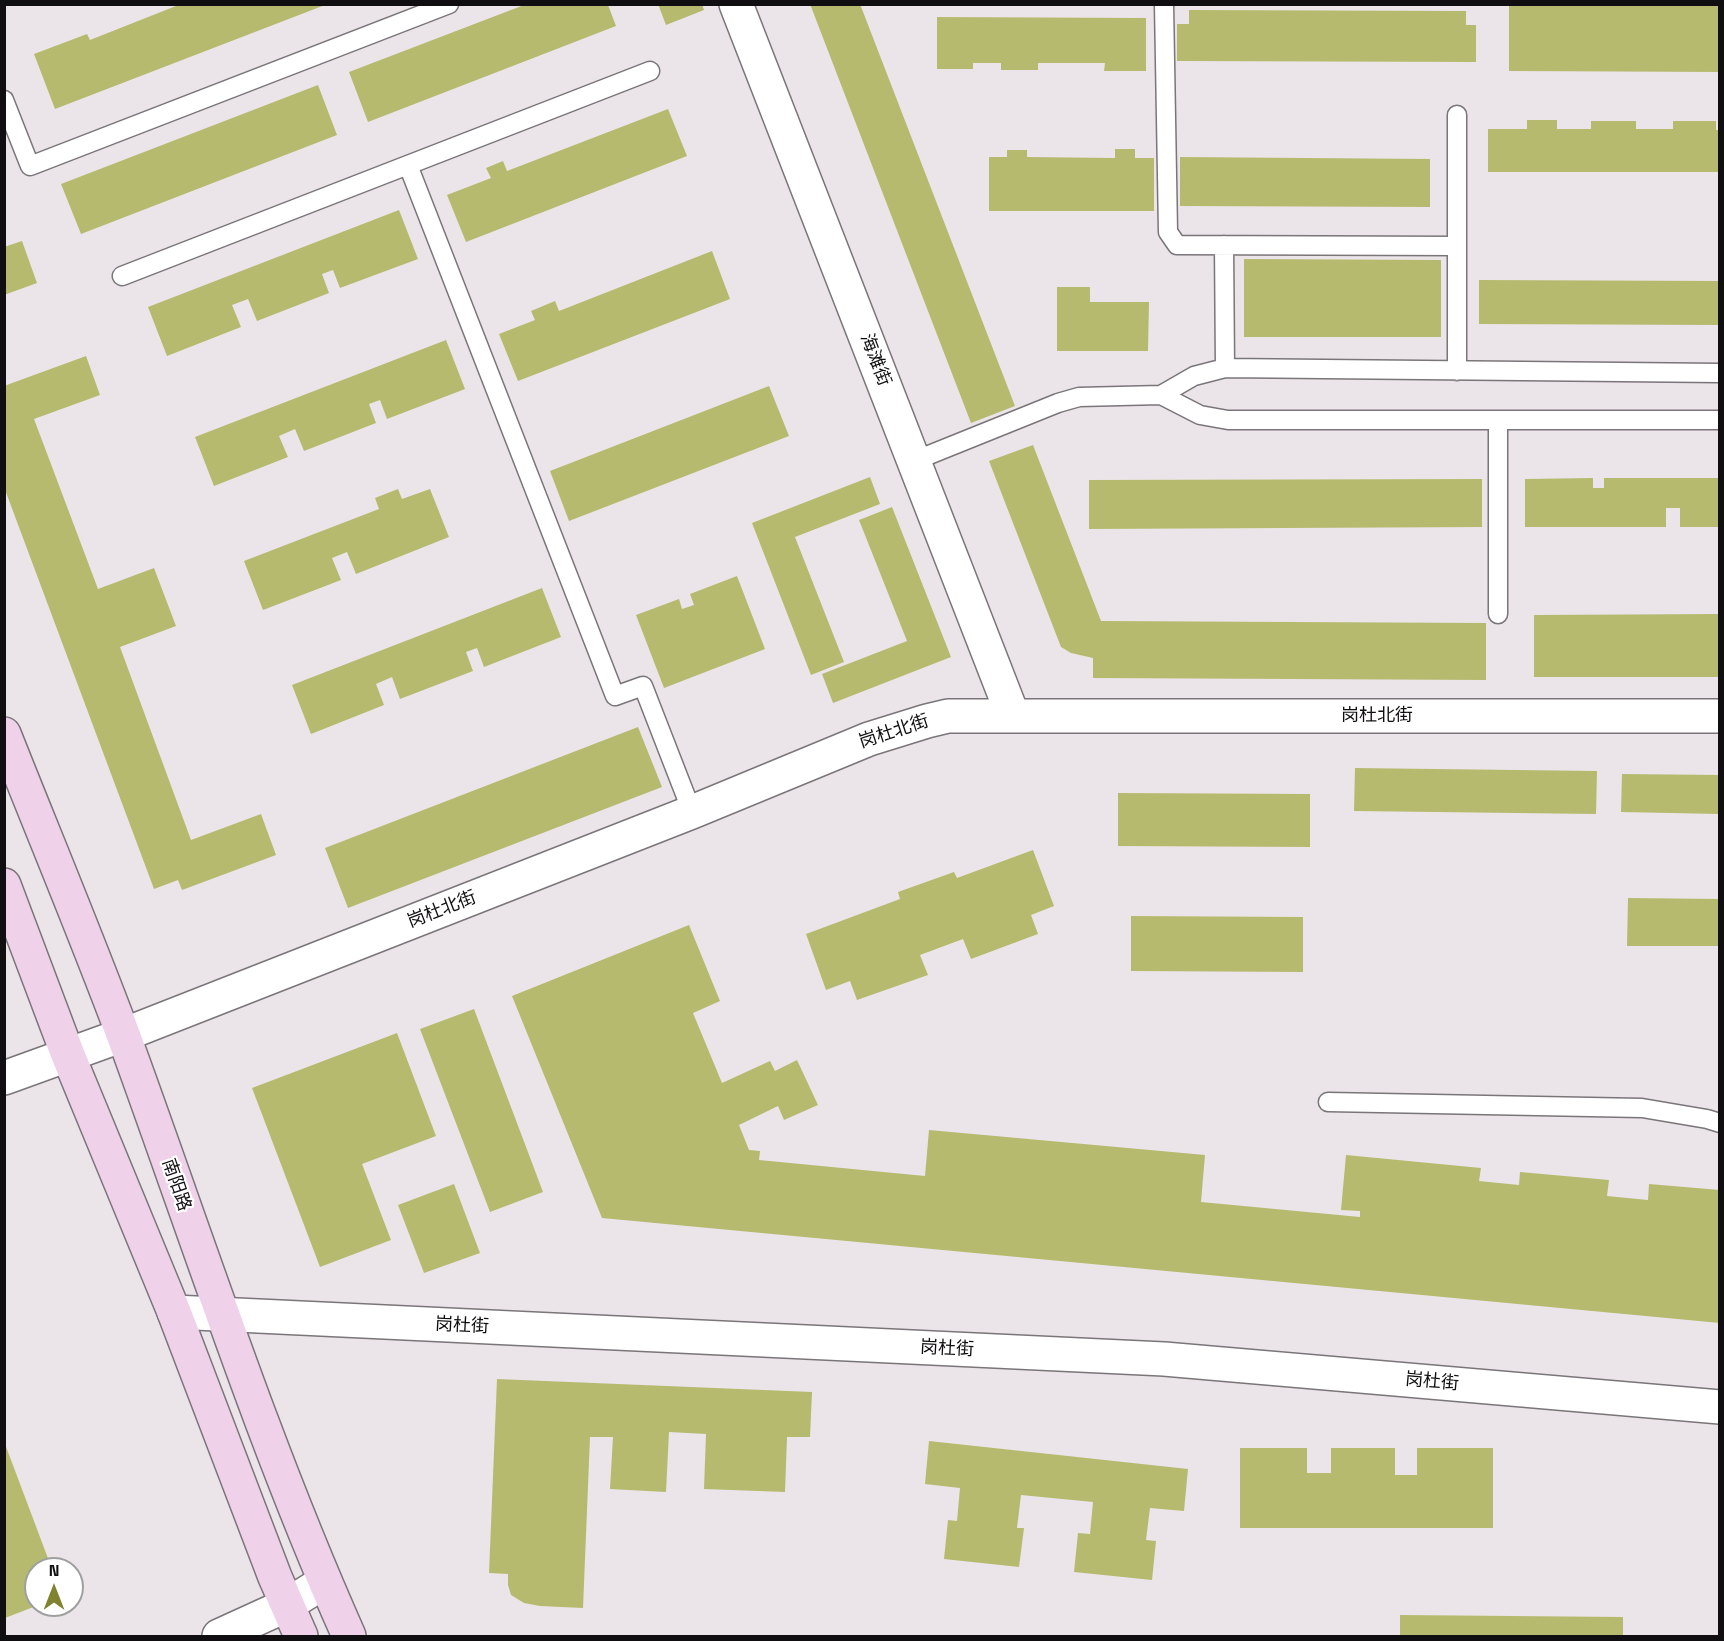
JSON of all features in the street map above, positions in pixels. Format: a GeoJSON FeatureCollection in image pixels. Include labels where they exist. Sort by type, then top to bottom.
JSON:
{"type":"FeatureCollection","features":[{"type":"Feature","properties":{"kind":"main road","name":"南阳路"},"geometry":{"type":"LineString","coordinates":[[4,734],[123,1035],[222,1315],[324,1582],[348,1636]]}},
{"type":"Feature","properties":{"kind":"main road"},"geometry":{"type":"LineString","coordinates":[[4,885],[68,1055],[174,1312],[274,1577],[301,1636]]}},
{"type":"Feature","properties":{"kind":"street","name":"海滩街"},"geometry":{"type":"LineString","coordinates":[[736,4],[1013,716]]}},
{"type":"Feature","properties":{"kind":"street","name":"岗杜北街"},"geometry":{"type":"LineString","coordinates":[[4,1078],[123,1035],[692,812],[869,739],[927,720],[948,716],[1719,716]]}},
{"type":"Feature","properties":{"kind":"street","name":"岗杜街"},"geometry":{"type":"LineString","coordinates":[[174,1312],[1164,1359],[1719,1407]]}},
{"type":"Feature","properties":{"kind":"street"},"geometry":{"type":"LineString","coordinates":[[219,1636],[287,1605],[324,1582]]}},
{"type":"Feature","properties":{"kind":"lane"},"geometry":{"type":"LineString","coordinates":[[4,100],[30,166],[449,4]]}},
{"type":"Feature","properties":{"kind":"lane"},"geometry":{"type":"LineString","coordinates":[[1164,4],[1168,232],[1177,245],[1457,246]]}},
{"type":"Feature","properties":{"kind":"lane"},"geometry":{"type":"LineString","coordinates":[[122,276],[650,71]]}},
{"type":"Feature","properties":{"kind":"lane"},"geometry":{"type":"LineString","coordinates":[[1457,115],[1457,371]]}},
{"type":"Feature","properties":{"kind":"lane"},"geometry":{"type":"LineString","coordinates":[[408,165],[615,696],[643,686],[692,812]]}},
{"type":"Feature","properties":{"kind":"lane"},"geometry":{"type":"LineString","coordinates":[[1224,245],[1225,368]]}},
{"type":"Feature","properties":{"kind":"lane"},"geometry":{"type":"LineString","coordinates":[[914,461],[1079,397],[1161,395],[1194,376],[1225,368],[1719,374]]}},
{"type":"Feature","properties":{"kind":"lane"},"geometry":{"type":"LineString","coordinates":[[1161,395],[1200,416],[1228,420],[1719,420]]}},
{"type":"Feature","properties":{"kind":"lane"},"geometry":{"type":"LineString","coordinates":[[1498,420],[1498,614]]}},
{"type":"Feature","properties":{"kind":"lane"},"geometry":{"type":"LineString","coordinates":[[1328,1102],[1642,1108],[1719,1123]]}},
{"type":"Feature","properties":{"kind":"building"},"geometry":{"type":"Polygon","coordinates":[[[181,4],[325,5],[55,109],[34,54],[87,34],[90,40],[181,4]]]}},
{"type":"Feature","properties":{"kind":"building"},"geometry":{"type":"Polygon","coordinates":[[[658,4],[702,4],[704,10],[666,25],[658,4]]]}},
{"type":"Feature","properties":{"kind":"building"},"geometry":{"type":"Polygon","coordinates":[[[810,4],[860,4],[1015,406],[971,423],[810,4]]]}},
{"type":"Feature","properties":{"kind":"building"},"geometry":{"type":"Polygon","coordinates":[[[1509,4],[1720,4],[1720,72],[1509,71],[1509,4]]]}},
{"type":"Feature","properties":{"kind":"building"},"geometry":{"type":"Polygon","coordinates":[[[524,5],[608,5],[616,26],[368,122],[349,72],[524,5]]]}},
{"type":"Feature","properties":{"kind":"building"},"geometry":{"type":"Polygon","coordinates":[[[1189,10],[1466,11],[1466,25],[1476,25],[1476,62],[1177,61],[1177,24],[1189,24],[1189,10]]]}},
{"type":"Feature","properties":{"kind":"building"},"geometry":{"type":"Polygon","coordinates":[[[937,17],[1146,18],[1146,71],[1104,71],[1105,63],[1038,63],[1038,70],[1001,70],[1001,63],[973,63],[973,69],[937,69],[937,17]]]}},
{"type":"Feature","properties":{"kind":"building"},"geometry":{"type":"Polygon","coordinates":[[[318,85],[337,135],[81,234],[61,184],[318,85]]]}},
{"type":"Feature","properties":{"kind":"building"},"geometry":{"type":"Polygon","coordinates":[[[668,109],[687,156],[466,242],[447,195],[491,178],[486,168],[503,161],[507,171],[668,109]]]}},
{"type":"Feature","properties":{"kind":"building"},"geometry":{"type":"Polygon","coordinates":[[[1527,120],[1557,120],[1557,129],[1591,129],[1591,121],[1636,121],[1636,129],[1673,129],[1673,121],[1716,121],[1716,130],[1720,130],[1720,172],[1488,172],[1488,129],[1527,129],[1527,120]]]}},
{"type":"Feature","properties":{"kind":"building"},"geometry":{"type":"Polygon","coordinates":[[[1115,149],[1135,149],[1135,158],[1154,158],[1154,211],[989,211],[989,157],[1007,157],[1007,150],[1027,150],[1027,157],[1115,158],[1115,149]]]}},
{"type":"Feature","properties":{"kind":"building"},"geometry":{"type":"Polygon","coordinates":[[[1180,157],[1430,159],[1430,207],[1180,206],[1180,157]]]}},
{"type":"Feature","properties":{"kind":"building"},"geometry":{"type":"Polygon","coordinates":[[[399,210],[418,259],[340,288],[333,270],[322,274],[329,293],[257,321],[248,299],[232,305],[241,327],[167,356],[148,307],[399,210]]]}},
{"type":"Feature","properties":{"kind":"building"},"geometry":{"type":"Polygon","coordinates":[[[22,241],[37,283],[4,295],[4,247],[22,241]]]}},
{"type":"Feature","properties":{"kind":"building"},"geometry":{"type":"Polygon","coordinates":[[[712,251],[730,299],[518,381],[499,334],[535,320],[531,311],[555,301],[559,311],[712,251]]]}},
{"type":"Feature","properties":{"kind":"building"},"geometry":{"type":"Polygon","coordinates":[[[1244,259],[1441,260],[1441,337],[1244,337],[1244,259]]]}},
{"type":"Feature","properties":{"kind":"building"},"geometry":{"type":"Polygon","coordinates":[[[1479,280],[1720,281],[1720,325],[1479,324],[1479,280]]]}},
{"type":"Feature","properties":{"kind":"building"},"geometry":{"type":"Polygon","coordinates":[[[1057,287],[1090,287],[1090,302],[1149,302],[1148,351],[1057,351],[1057,287]]]}},
{"type":"Feature","properties":{"kind":"building"},"geometry":{"type":"Polygon","coordinates":[[[446,340],[465,389],[387,419],[380,400],[369,404],[376,423],[304,451],[295,429],[279,436],[288,457],[214,486],[195,437],[446,340]]]}},
{"type":"Feature","properties":{"kind":"building"},"geometry":{"type":"Polygon","coordinates":[[[86,356],[100,395],[34,419],[98,589],[154,568],[176,626],[120,647],[191,840],[261,814],[276,855],[182,890],[178,880],[154,889],[4,487],[4,386],[86,356]]]}},
{"type":"Feature","properties":{"kind":"building"},"geometry":{"type":"Polygon","coordinates":[[[769,386],[789,436],[569,521],[550,471],[769,386]]]}},
{"type":"Feature","properties":{"kind":"building"},"geometry":{"type":"Polygon","coordinates":[[[1033,445],[1101,621],[1486,623],[1486,680],[1093,678],[1093,658],[1071,653],[1061,647],[989,461],[1033,445]]]}},
{"type":"Feature","properties":{"kind":"building"},"geometry":{"type":"Polygon","coordinates":[[[870,477],[880,504],[795,537],[844,662],[811,675],[752,523],[870,477]]]}},
{"type":"Feature","properties":{"kind":"building"},"geometry":{"type":"Polygon","coordinates":[[[1593,478],[1593,488],[1604,488],[1604,478],[1720,478],[1720,527],[1680,527],[1680,508],[1666,508],[1666,527],[1525,527],[1525,479],[1593,478]]]}},
{"type":"Feature","properties":{"kind":"building"},"geometry":{"type":"Polygon","coordinates":[[[1482,479],[1482,527],[1089,529],[1089,480],[1482,479]]]}},
{"type":"Feature","properties":{"kind":"building"},"geometry":{"type":"Polygon","coordinates":[[[398,489],[402,499],[430,489],[449,537],[356,574],[347,552],[332,558],[341,580],[263,610],[244,561],[379,509],[375,498],[398,489]]]}},
{"type":"Feature","properties":{"kind":"building"},"geometry":{"type":"Polygon","coordinates":[[[892,507],[951,657],[833,703],[822,674],[907,641],[859,520],[892,507]]]}},
{"type":"Feature","properties":{"kind":"building"},"geometry":{"type":"Polygon","coordinates":[[[737,576],[765,649],[664,688],[636,615],[679,599],[682,609],[694,605],[690,594],[737,576]]]}},
{"type":"Feature","properties":{"kind":"building"},"geometry":{"type":"Polygon","coordinates":[[[542,588],[561,637],[484,667],[477,648],[466,652],[473,671],[400,699],[392,677],[376,684],[384,705],[311,734],[292,685],[542,588]]]}},
{"type":"Feature","properties":{"kind":"building"},"geometry":{"type":"Polygon","coordinates":[[[1720,614],[1720,677],[1534,677],[1534,615],[1720,614]]]}},
{"type":"Feature","properties":{"kind":"building"},"geometry":{"type":"Polygon","coordinates":[[[638,727],[662,787],[348,908],[325,848],[638,727]]]}},
{"type":"Feature","properties":{"kind":"building"},"geometry":{"type":"Polygon","coordinates":[[[1355,768],[1597,771],[1596,814],[1354,811],[1355,768]]]}},
{"type":"Feature","properties":{"kind":"building"},"geometry":{"type":"Polygon","coordinates":[[[1622,774],[1720,775],[1720,814],[1621,812],[1622,774]]]}},
{"type":"Feature","properties":{"kind":"building"},"geometry":{"type":"Polygon","coordinates":[[[1118,793],[1310,794],[1310,847],[1118,846],[1118,793]]]}},
{"type":"Feature","properties":{"kind":"building"},"geometry":{"type":"Polygon","coordinates":[[[1033,850],[1054,906],[1031,915],[1038,934],[971,959],[963,939],[920,955],[928,975],[857,1000],[850,981],[826,990],[806,934],[900,899],[898,892],[954,872],[957,878],[1033,850]]]}},
{"type":"Feature","properties":{"kind":"building"},"geometry":{"type":"Polygon","coordinates":[[[1628,898],[1720,899],[1720,946],[1627,946],[1628,898]]]}},
{"type":"Feature","properties":{"kind":"building"},"geometry":{"type":"Polygon","coordinates":[[[1131,916],[1303,917],[1303,972],[1131,971],[1131,916]]]}},
{"type":"Feature","properties":{"kind":"building"},"geometry":{"type":"Polygon","coordinates":[[[689,925],[720,1001],[693,1013],[722,1083],[770,1061],[775,1071],[797,1060],[818,1105],[784,1120],[778,1106],[739,1125],[749,1150],[760,1151],[759,1160],[925,1176],[929,1130],[1205,1155],[1201,1202],[1360,1217],[1360,1211],[1341,1210],[1346,1155],[1481,1168],[1479,1181],[1519,1185],[1520,1172],[1609,1180],[1607,1196],[1648,1200],[1649,1184],[1720,1190],[1720,1323],[602,1218],[512,996],[689,925]]]}},
{"type":"Feature","properties":{"kind":"building"},"geometry":{"type":"Polygon","coordinates":[[[474,1009],[543,1192],[490,1212],[420,1029],[474,1009]]]}},
{"type":"Feature","properties":{"kind":"building"},"geometry":{"type":"Polygon","coordinates":[[[397,1033],[436,1136],[362,1164],[391,1240],[320,1267],[252,1088],[397,1033]]]}},
{"type":"Feature","properties":{"kind":"building"},"geometry":{"type":"Polygon","coordinates":[[[454,1184],[480,1253],[424,1273],[398,1205],[454,1184]]]}},
{"type":"Feature","properties":{"kind":"building"},"geometry":{"type":"Polygon","coordinates":[[[497,1379],[812,1392],[810,1437],[787,1437],[785,1492],[704,1489],[706,1434],[669,1432],[666,1492],[610,1489],[613,1437],[590,1437],[583,1608],[540,1606],[524,1603],[511,1595],[508,1574],[489,1573],[497,1379]]]}},
{"type":"Feature","properties":{"kind":"building"},"geometry":{"type":"Polygon","coordinates":[[[929,1441],[1188,1469],[1184,1511],[1150,1508],[1146,1540],[1156,1541],[1152,1580],[1074,1572],[1078,1533],[1090,1534],[1093,1502],[1021,1495],[1017,1528],[1024,1528],[1019,1567],[944,1559],[948,1520],[957,1521],[960,1488],[925,1484],[929,1441]]]}},
{"type":"Feature","properties":{"kind":"building"},"geometry":{"type":"Polygon","coordinates":[[[5,1444],[47,1557],[24,1557],[24,1611],[5,1618],[5,1444]]]}},
{"type":"Feature","properties":{"kind":"building"},"geometry":{"type":"Polygon","coordinates":[[[1240,1448],[1307,1448],[1307,1473],[1331,1473],[1331,1448],[1395,1448],[1395,1475],[1417,1475],[1417,1448],[1493,1448],[1493,1528],[1240,1528],[1240,1448]]]}},
{"type":"Feature","properties":{"kind":"building"},"geometry":{"type":"Polygon","coordinates":[[[1400,1615],[1623,1617],[1623,1636],[1400,1636],[1400,1615]]]}}]}
